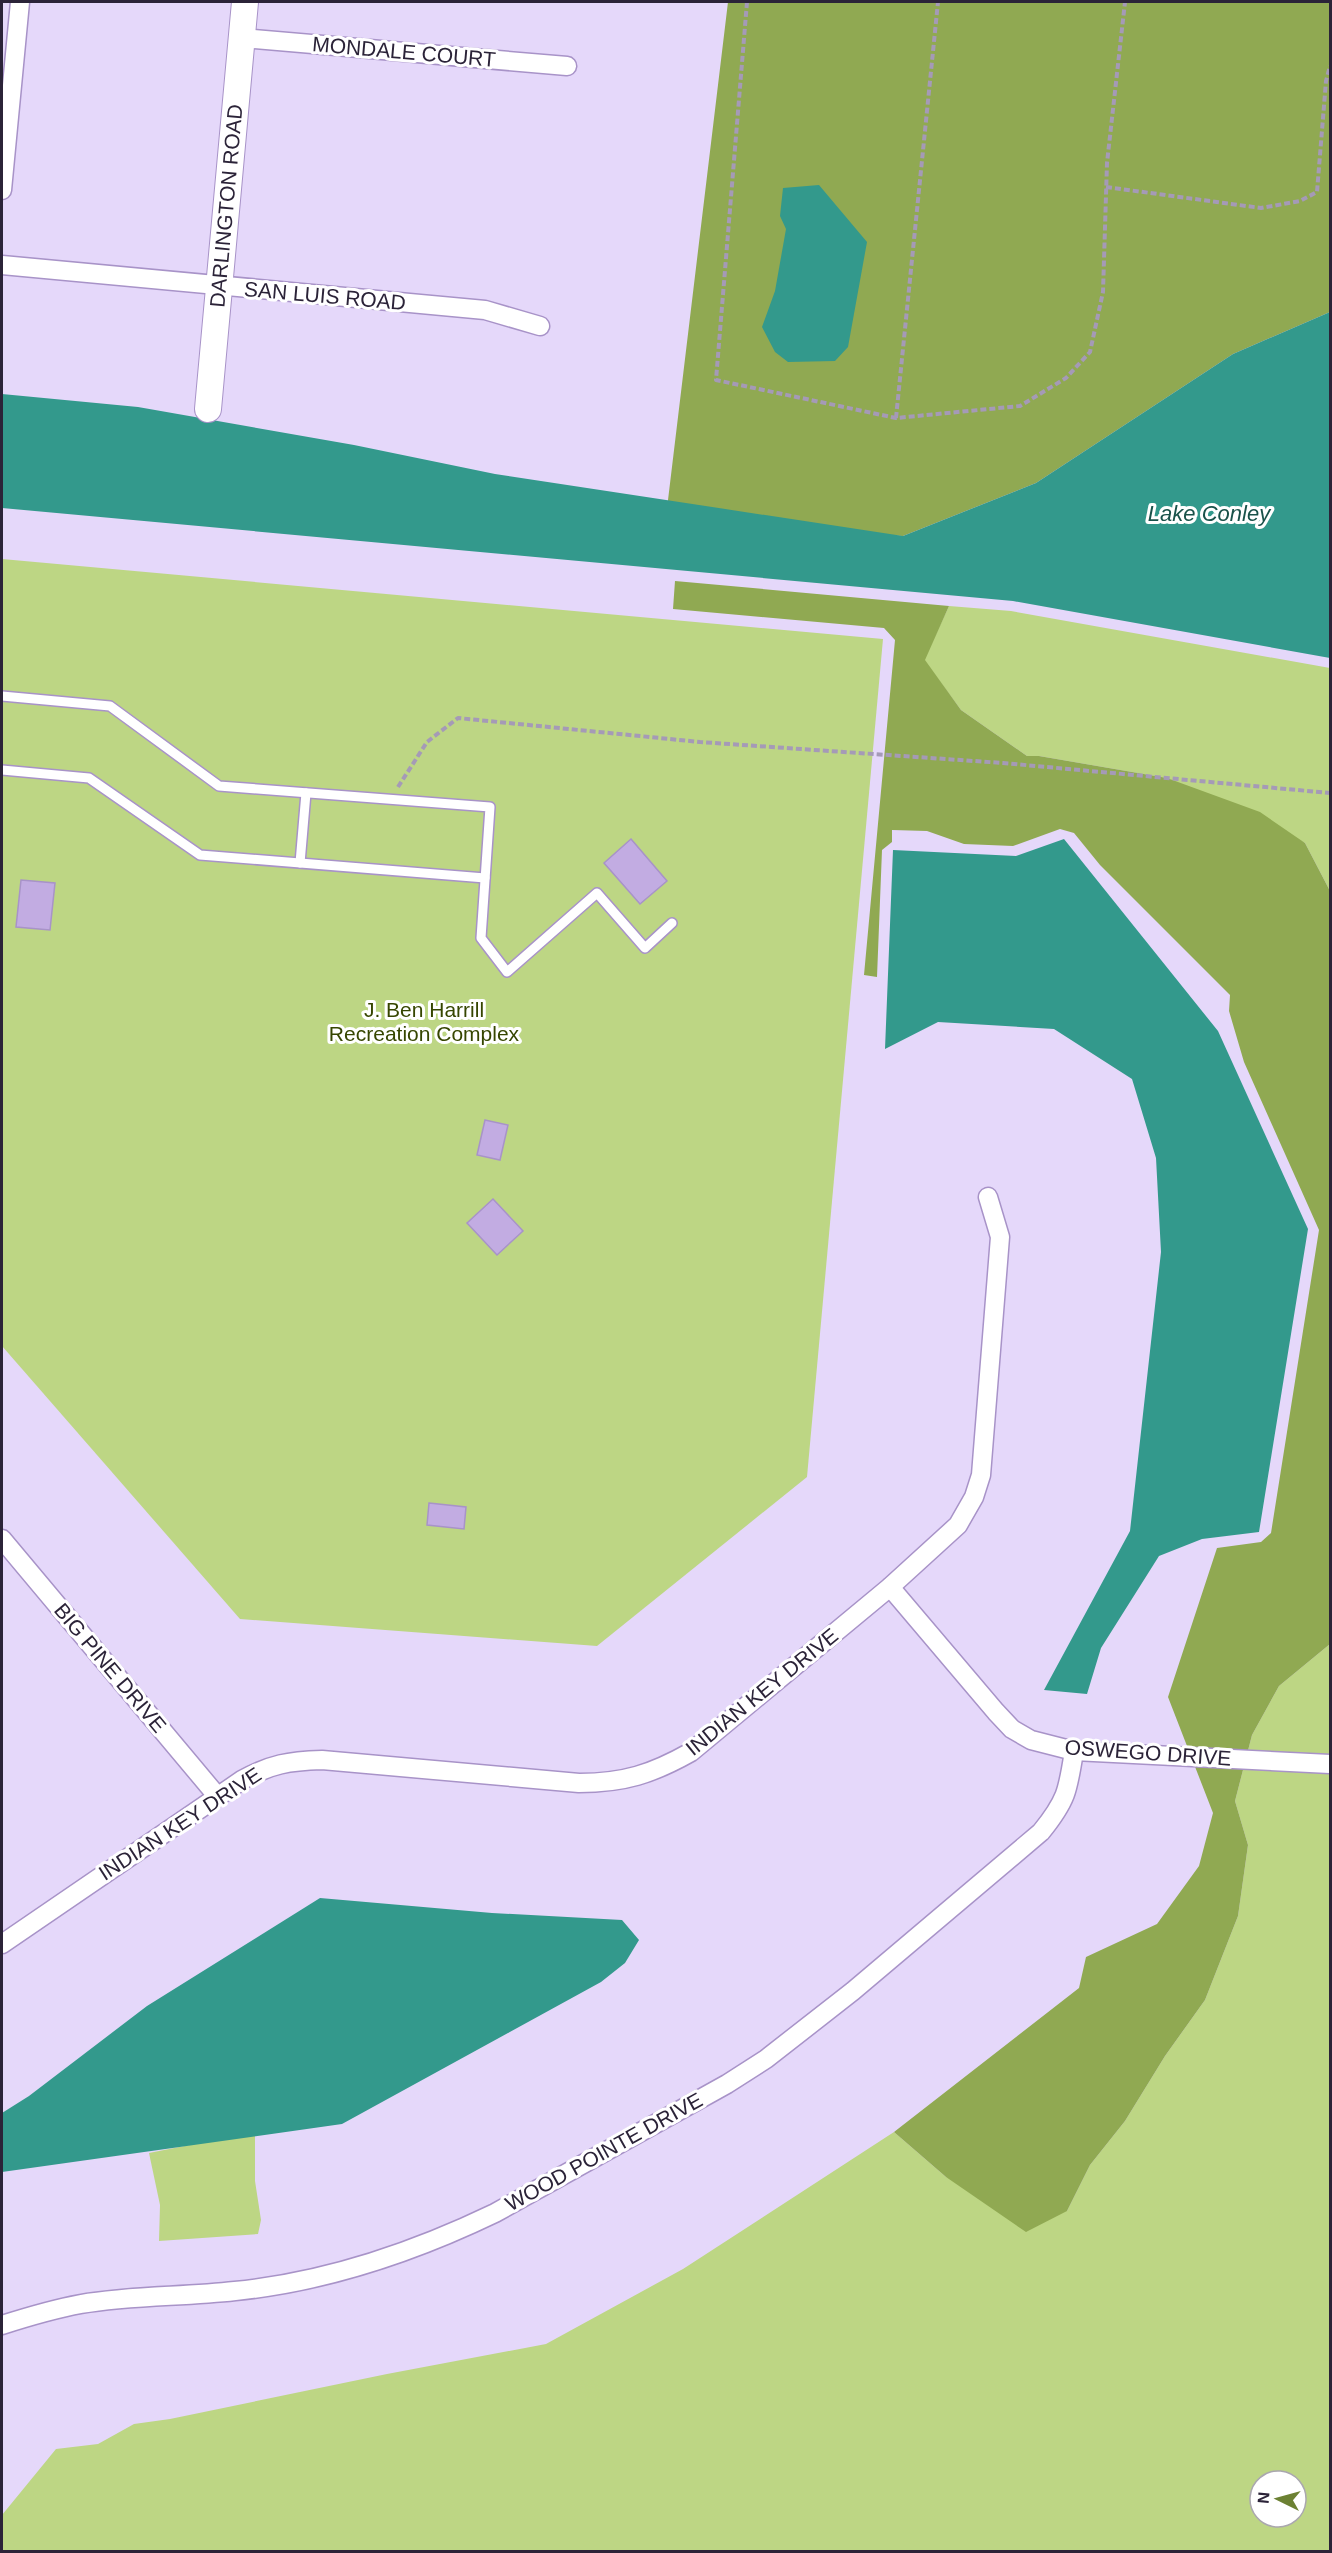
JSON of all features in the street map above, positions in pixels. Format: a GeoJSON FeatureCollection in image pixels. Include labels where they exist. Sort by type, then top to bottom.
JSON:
{"type":"FeatureCollection","features":[{"type":"Feature","properties":{"kind":"street"},"geometry":{"type":"LineString","coordinates":[[2,190],[20,2]]}},
{"type":"Feature","properties":{"kind":"street","name":"DARLINGTON ROAD"},"geometry":{"type":"LineString","coordinates":[[208,409],[245,2]]}},
{"type":"Feature","properties":{"kind":"street","name":"MONDALE COURT"},"geometry":{"type":"LineString","coordinates":[[242,38],[567,66]]}},
{"type":"Feature","properties":{"kind":"street","name":"SAN LUIS ROAD"},"geometry":{"type":"LineString","coordinates":[[2,265],[485,310],[540,326]]}},
{"type":"Feature","properties":{"kind":"street","name":"INDIAN KEY DRIVE"},"geometry":{"type":"LineString","coordinates":[[5,1935],[266,1767],[289,1761],[322,1761],[579,1783],[606,1783],[630,1779],[660,1769],[691,1752],[890,1587],[958,1525],[974,1497],[981,1475],[1000,1237],[988,1197]]}},
{"type":"Feature","properties":{"kind":"street","name":"BIG PINE DRIVE"},"geometry":{"type":"LineString","coordinates":[[2,1539],[218,1797]]}},
{"type":"Feature","properties":{"kind":"street","name":"OSWEGO DRIVE"},"geometry":{"type":"LineString","coordinates":[[890,1587],[1012,1729],[1031,1740],[1074,1751],[1330,1764]]}},
{"type":"Feature","properties":{"kind":"street","name":"WOOD POINTE DRIVE"},"geometry":{"type":"LineString","coordinates":[[2,2325],[80,2304],[128,2298],[235,2291],[292,2282],[358,2266],[415,2247],[457,2231],[495,2212],[727,2084],[766,2059],[844,1998],[1041,1832],[1058,1811],[1068,1790],[1074,1751]]}},
{"type":"Feature","properties":{"kind":"lane"},"geometry":{"type":"LineString","coordinates":[[2,696],[110,706],[219,786],[490,807],[481,938],[507,972],[597,893],[645,948],[672,923]]}},
{"type":"Feature","properties":{"kind":"lane"},"geometry":{"type":"LineString","coordinates":[[2,770],[89,778],[200,855],[485,878]]}},
{"type":"Feature","properties":{"kind":"lane"},"geometry":{"type":"LineString","coordinates":[[300,863],[306,793]]}},
{"type":"Feature","properties":{"kind":"path"},"geometry":{"type":"LineString","coordinates":[[747,2],[716,380],[896,418],[1020,406],[1066,378],[1090,352],[1103,292],[1106,187],[1125,2]]}},
{"type":"Feature","properties":{"kind":"path"},"geometry":{"type":"LineString","coordinates":[[896,418],[938,2]]}},
{"type":"Feature","properties":{"kind":"path"},"geometry":{"type":"LineString","coordinates":[[1106,187],[1261,208],[1300,201],[1317,192],[1326,81],[1330,66]]}},
{"type":"Feature","properties":{"kind":"path"},"geometry":{"type":"LineString","coordinates":[[389,800],[427,742],[458,718],[700,742],[1003,763],[1330,793]]}},
{"type":"Feature","properties":{"kind":"green space","name":"J. Ben Harrill Recreation Complex"},"geometry":{"type":"Polygon","coordinates":[[[2,559],[883,639],[807,1477],[597,1646],[240,1619],[2,1346],[2,559]]]}},
{"type":"Feature","properties":{"kind":"green space"},"geometry":{"type":"Polygon","coordinates":[[[949,606],[1011,611],[1330,668],[1330,891],[1305,843],[1167,778],[1039,756],[1027,756],[961,710],[924,660],[949,606]]]}},
{"type":"Feature","properties":{"kind":"green space"},"geometry":{"type":"Polygon","coordinates":[[[1330,1644],[1330,2551],[2,2552],[2,2515],[56,2449],[98,2444],[134,2424],[170,2419],[546,2344],[683,2269],[894,2132],[946,2177],[1067,2211],[1090,2165],[1125,2121],[1165,2056],[1205,2000],[1238,1916],[1248,1845],[1235,1801],[1252,1735],[1279,1686],[1330,1644]]]}},
{"type":"Feature","properties":{"kind":"green space"},"geometry":{"type":"Polygon","coordinates":[[[255,2132],[255,2181],[261,2220],[258,2234],[159,2241],[160,2205],[149,2153],[255,2132]]]}},
{"type":"Feature","properties":{"kind":"shaded area"},"geometry":{"type":"Polygon","coordinates":[[[728,2],[1330,2],[1330,312],[1233,354],[1036,483],[903,536],[665,525],[728,2]]]}},
{"type":"Feature","properties":{"kind":"shaded area"},"geometry":{"type":"Polygon","coordinates":[[[675,581],[949,606],[925,660],[961,710],[1027,756],[1039,756],[1167,778],[1260,812],[1305,843],[1330,891],[1330,1644],[1279,1686],[1252,1735],[1235,1801],[1248,1845],[1238,1916],[1205,2000],[1165,2056],[1125,2121],[1090,2165],[1067,2211],[1026,2232],[946,2177],[894,2132],[1079,1988],[1086,1957],[1157,1924],[1199,1866],[1213,1813],[1168,1697],[1217,1548],[1261,1542],[1271,1533],[1319,1230],[1244,1062],[1229,1011],[1230,995],[1100,865],[1074,833],[1060,829],[1013,846],[964,844],[927,831],[892,830],[892,842],[882,850],[877,977],[864,975],[895,640],[884,628],[673,609],[675,581]]]}},
{"type":"Feature","properties":{"kind":"water"},"geometry":{"type":"Polygon","coordinates":[[[819,185],[867,242],[848,347],[835,361],[788,362],[775,352],[762,327],[775,291],[786,229],[780,216],[783,188],[819,185]]]}},
{"type":"Feature","properties":{"kind":"water","name":"Lake Conley"},"geometry":{"type":"Polygon","coordinates":[[[1330,312],[1330,658],[1013,601],[2,508],[2,394],[138,407],[354,445],[495,474],[903,536],[1036,483],[1233,354],[1330,312]]]}},
{"type":"Feature","properties":{"kind":"water"},"geometry":{"type":"Polygon","coordinates":[[[1064,839],[1218,1031],[1308,1229],[1259,1532],[1202,1539],[1159,1556],[1101,1648],[1087,1694],[1044,1690],[1130,1531],[1161,1252],[1156,1158],[1132,1079],[1054,1029],[938,1022],[885,1049],[893,850],[1016,856],[1064,839]]]}},
{"type":"Feature","properties":{"kind":"water"},"geometry":{"type":"Polygon","coordinates":[[[320,1898],[492,1913],[622,1920],[639,1940],[625,1963],[601,1982],[342,2124],[2,2172],[2,2113],[29,2096],[147,2006],[320,1898]]]}},
{"type":"Feature","properties":{"kind":"building"},"geometry":{"type":"Polygon","coordinates":[[[631,839],[667,881],[640,904],[604,863],[631,839]]]}},
{"type":"Feature","properties":{"kind":"building"},"geometry":{"type":"Polygon","coordinates":[[[21,880],[55,883],[50,930],[16,927],[21,880]]]}},
{"type":"Feature","properties":{"kind":"building"},"geometry":{"type":"Polygon","coordinates":[[[485,1120],[508,1125],[500,1160],[477,1155],[485,1120]]]}},
{"type":"Feature","properties":{"kind":"building"},"geometry":{"type":"Polygon","coordinates":[[[493,1199],[523,1231],[497,1255],[467,1223],[493,1199]]]}},
{"type":"Feature","properties":{"kind":"building"},"geometry":{"type":"Polygon","coordinates":[[[429,1503],[466,1507],[464,1529],[427,1525],[429,1503]]]}}]}
